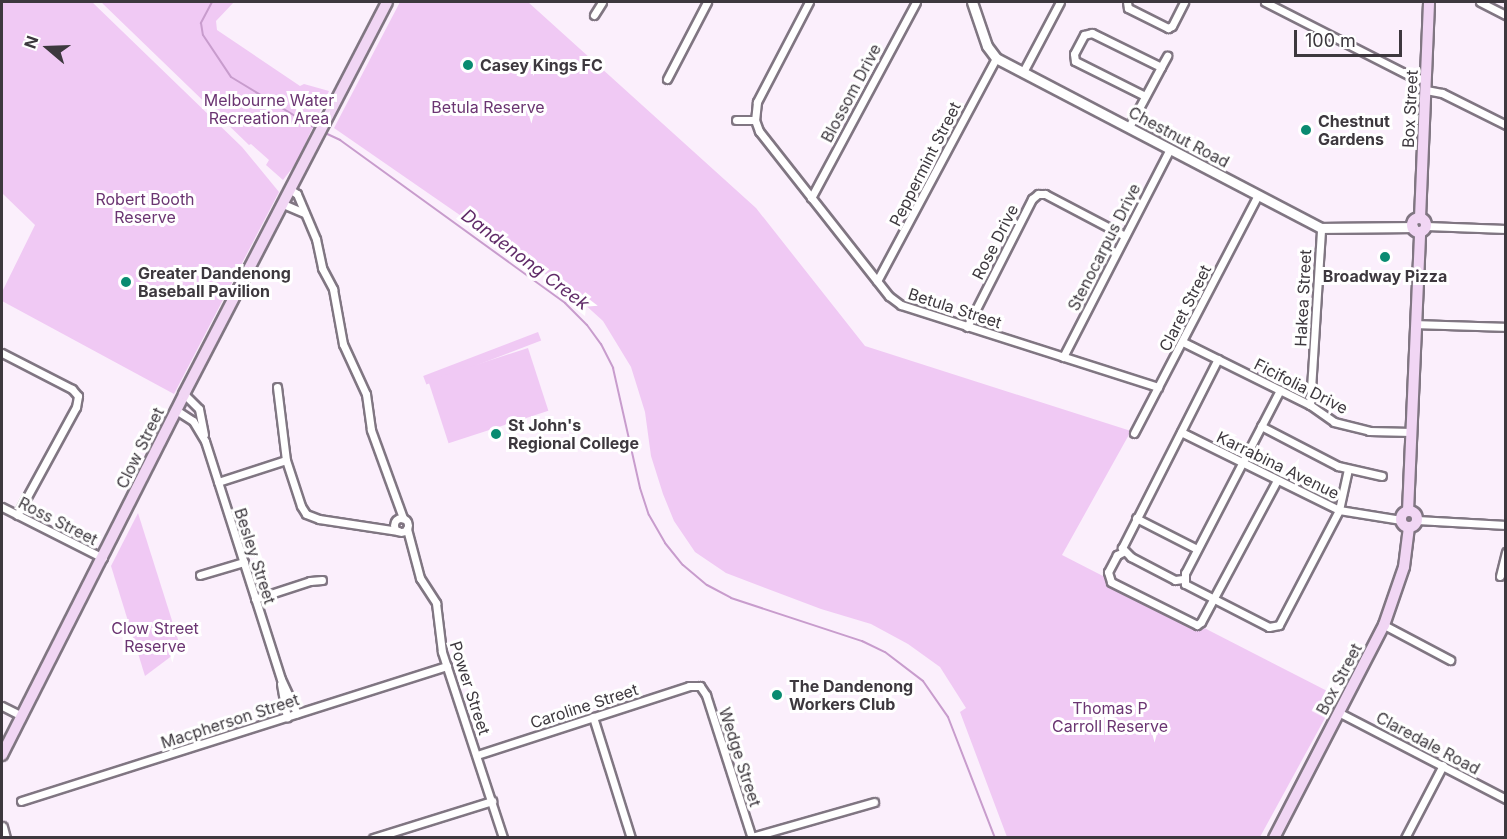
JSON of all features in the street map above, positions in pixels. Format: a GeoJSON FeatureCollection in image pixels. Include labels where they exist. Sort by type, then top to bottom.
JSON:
{"type":"FeatureCollection","features":[{"type":"Feature","properties":{"kind":"main road","name":"Clow Street"},"geometry":{"type":"LineString","coordinates":[[2,755],[184,394],[387,2]]}},
{"type":"Feature","properties":{"kind":"main road","name":"Box Street"},"geometry":{"type":"LineString","coordinates":[[1274,837],[1384,625],[1404,567],[1409,522],[1415,513],[1408,511],[1429,2]]}},
{"type":"Feature","properties":{"kind":"street"},"geometry":{"type":"LineString","coordinates":[[594,15],[602,2]]}},
{"type":"Feature","properties":{"kind":"street"},"geometry":{"type":"LineString","coordinates":[[667,79],[707,2]]}},
{"type":"Feature","properties":{"kind":"street"},"geometry":{"type":"LineString","coordinates":[[736,120],[755,120],[757,102],[809,2]]}},
{"type":"Feature","properties":{"kind":"street","name":"Blossom Drive"},"geometry":{"type":"LineString","coordinates":[[811,198],[916,2]]}},
{"type":"Feature","properties":{"kind":"street"},"geometry":{"type":"LineString","coordinates":[[972,2],[987,46],[996,58]]}},
{"type":"Feature","properties":{"kind":"street"},"geometry":{"type":"LineString","coordinates":[[1023,72],[1060,2]]}},
{"type":"Feature","properties":{"kind":"street"},"geometry":{"type":"LineString","coordinates":[[1127,2],[1128,8],[1168,28],[1172,26],[1184,2]]}},
{"type":"Feature","properties":{"kind":"street"},"geometry":{"type":"LineString","coordinates":[[1265,2],[1506,126]]}},
{"type":"Feature","properties":{"kind":"street"},"geometry":{"type":"LineString","coordinates":[[1480,2],[1506,15]]}},
{"type":"Feature","properties":{"kind":"street"},"geometry":{"type":"LineString","coordinates":[[1145,96],[1075,61],[1074,54],[1084,35],[1092,33],[1161,67]]}},
{"type":"Feature","properties":{"kind":"street"},"geometry":{"type":"LineString","coordinates":[[1129,128],[1167,56]]}},
{"type":"Feature","properties":{"kind":"street","name":"Chestnut Road"},"geometry":{"type":"LineString","coordinates":[[996,58],[1321,228],[1420,226]]}},
{"type":"Feature","properties":{"kind":"street","name":"Peppermint Street"},"geometry":{"type":"LineString","coordinates":[[877,281],[996,58]]}},
{"type":"Feature","properties":{"kind":"street","name":"Betula Street"},"geometry":{"type":"LineString","coordinates":[[755,120],[759,131],[897,304],[1158,387]]}},
{"type":"Feature","properties":{"kind":"street","name":"Stenocarpus Drive"},"geometry":{"type":"LineString","coordinates":[[1063,357],[1170,149]]}},
{"type":"Feature","properties":{"kind":"street"},"geometry":{"type":"LineString","coordinates":[[291,190],[297,194],[316,239],[322,268],[333,289],[341,335],[352,367],[366,394],[371,430],[396,499],[398,520],[376,527]]}},
{"type":"Feature","properties":{"kind":"street","name":"Rose Drive"},"geometry":{"type":"LineString","coordinates":[[967,327],[1032,199],[1038,194],[1046,194],[1125,236]]}},
{"type":"Feature","properties":{"kind":"street","name":"Claret Street"},"geometry":{"type":"LineString","coordinates":[[1134,433],[1258,195]]}},
{"type":"Feature","properties":{"kind":"street"},"geometry":{"type":"LineString","coordinates":[[283,204],[304,213]]}},
{"type":"Feature","properties":{"kind":"street"},"geometry":{"type":"LineString","coordinates":[[1420,226],[1506,229]]}},
{"type":"Feature","properties":{"kind":"street","name":"Hakea Street"},"geometry":{"type":"LineString","coordinates":[[1310,405],[1321,228]]}},
{"type":"Feature","properties":{"kind":"street"},"geometry":{"type":"LineString","coordinates":[[1416,324],[1506,327]]}},
{"type":"Feature","properties":{"kind":"street","name":"Ficifolia Drive"},"geometry":{"type":"LineString","coordinates":[[1183,342],[1310,405],[1334,422],[1369,431],[1412,432]]}},
{"type":"Feature","properties":{"kind":"street"},"geometry":{"type":"LineString","coordinates":[[3,357],[72,389],[78,396],[76,407],[17,515]]}},
{"type":"Feature","properties":{"kind":"street"},"geometry":{"type":"LineString","coordinates":[[1123,552],[1123,543],[1218,359]]}},
{"type":"Feature","properties":{"kind":"street"},"geometry":{"type":"LineString","coordinates":[[277,387],[286,460],[301,506],[306,514],[319,519],[398,532],[407,529]]}},
{"type":"Feature","properties":{"kind":"street"},"geometry":{"type":"LineString","coordinates":[[1183,579],[1280,390]]}},
{"type":"Feature","properties":{"kind":"street","name":"Besley Street"},"geometry":{"type":"LineString","coordinates":[[184,394],[199,409],[205,441],[255,599],[281,679],[297,714]]}},
{"type":"Feature","properties":{"kind":"street","name":"Besley Street"},"geometry":{"type":"LineString","coordinates":[[176,410],[192,421],[205,441]]}},
{"type":"Feature","properties":{"kind":"street"},"geometry":{"type":"LineString","coordinates":[[1261,426],[1348,469],[1382,476]]}},
{"type":"Feature","properties":{"kind":"street","name":"Karrabina Avenue"},"geometry":{"type":"LineString","coordinates":[[1181,432],[1339,510],[1409,522],[1506,525]]}},
{"type":"Feature","properties":{"kind":"street"},"geometry":{"type":"LineString","coordinates":[[218,482],[286,460]]}},
{"type":"Feature","properties":{"kind":"street"},"geometry":{"type":"LineString","coordinates":[[1183,579],[1185,584],[1269,627],[1279,625],[1339,510],[1348,469]]}},
{"type":"Feature","properties":{"kind":"street"},"geometry":{"type":"LineString","coordinates":[[1123,552],[1117,555],[1108,573],[1112,582],[1192,623],[1201,622],[1277,480]]}},
{"type":"Feature","properties":{"kind":"street","name":"Ross Street"},"geometry":{"type":"LineString","coordinates":[[2,507],[103,558]]}},
{"type":"Feature","properties":{"kind":"street"},"geometry":{"type":"LineString","coordinates":[[1136,518],[1197,549]]}},
{"type":"Feature","properties":{"kind":"street","name":"Power Street"},"geometry":{"type":"LineString","coordinates":[[412,548],[398,532],[398,520],[408,522],[407,529],[420,578],[436,603],[440,644],[503,837]]}},
{"type":"Feature","properties":{"kind":"street"},"geometry":{"type":"LineString","coordinates":[[1123,552],[1175,580],[1183,579]]}},
{"type":"Feature","properties":{"kind":"street"},"geometry":{"type":"LineString","coordinates":[[1500,576],[1506,552]]}},
{"type":"Feature","properties":{"kind":"street"},"geometry":{"type":"LineString","coordinates":[[200,575],[244,562]]}},
{"type":"Feature","properties":{"kind":"street"},"geometry":{"type":"LineString","coordinates":[[255,599],[310,581],[322,580]]}},
{"type":"Feature","properties":{"kind":"street"},"geometry":{"type":"LineString","coordinates":[[1384,625],[1450,660]]}},
{"type":"Feature","properties":{"kind":"street","name":"Macpherson Street"},"geometry":{"type":"LineString","coordinates":[[21,801],[447,666]]}},
{"type":"Feature","properties":{"kind":"street","name":"Besley Street"},"geometry":{"type":"LineString","coordinates":[[281,679],[287,717]]}},
{"type":"Feature","properties":{"kind":"street","name":"Caroline Street"},"geometry":{"type":"LineString","coordinates":[[477,755],[690,686],[700,686]]}},
{"type":"Feature","properties":{"kind":"street","name":"Wedge Street"},"geometry":{"type":"LineString","coordinates":[[700,686],[706,694],[752,837]]}},
{"type":"Feature","properties":{"kind":"street"},"geometry":{"type":"LineString","coordinates":[[2,706],[22,716]]}},
{"type":"Feature","properties":{"kind":"street","name":"Claredale Road"},"geometry":{"type":"LineString","coordinates":[[1338,711],[1506,799]]}},
{"type":"Feature","properties":{"kind":"street"},"geometry":{"type":"LineString","coordinates":[[592,717],[631,837]]}},
{"type":"Feature","properties":{"kind":"street"},"geometry":{"type":"LineString","coordinates":[[1405,837],[1443,765]]}},
{"type":"Feature","properties":{"kind":"street"},"geometry":{"type":"LineString","coordinates":[[373,837],[492,801]]}},
{"type":"Feature","properties":{"kind":"street"},"geometry":{"type":"LineString","coordinates":[[752,837],[874,802]]}},
{"type":"Feature","properties":{"kind":"street"},"geometry":{"type":"LineString","coordinates":[[2,827],[4,837]]}},
{"type":"Feature","properties":{"kind":"green space","name":"Robert Booth Reserve"},"geometry":{"type":"Polygon","coordinates":[[[2,2],[92,2],[242,147],[279,192],[174,394],[2,301],[2,292],[35,225],[2,193],[2,2]]]}},
{"type":"Feature","properties":{"kind":"green space","name":"Melbourne Water Recreation Area"},"geometry":{"type":"Polygon","coordinates":[[[101,2],[234,2],[216,21],[217,30],[300,86],[304,84],[329,91],[297,162],[283,180],[266,165],[269,160],[251,144],[249,145],[101,2]]]}},
{"type":"Feature","properties":{"kind":"green space"},"geometry":{"type":"Polygon","coordinates":[[[400,2],[528,2],[756,208],[865,346],[1131,431],[1062,555],[1337,696],[1260,837],[1007,837],[960,712],[966,708],[940,667],[908,644],[871,624],[821,609],[726,573],[695,552],[674,521],[663,494],[651,456],[645,412],[631,367],[603,321],[571,292],[334,128],[400,2]]]}},
{"type":"Feature","properties":{"kind":"green space"},"geometry":{"type":"Polygon","coordinates":[[[538,332],[541,340],[426,384],[423,376],[538,332]]]}},
{"type":"Feature","properties":{"kind":"green space"},"geometry":{"type":"Polygon","coordinates":[[[528,348],[548,411],[449,443],[428,380],[528,348]]]}},
{"type":"Feature","properties":{"kind":"green space","name":"Clow Street Reserve"},"geometry":{"type":"Polygon","coordinates":[[[138,513],[181,649],[145,676],[111,566],[138,513]]]}},
{"type":"Feature","properties":{"kind":"waterway","name":"Dandenong Creek"},"geometry":{"type":"LineString","coordinates":[[212,2],[201,23],[203,35],[231,77],[318,130]]}},
{"type":"Feature","properties":{"kind":"waterway","name":"Dandenong Creek"},"geometry":{"type":"LineString","coordinates":[[323,132],[340,140],[565,303],[587,325],[601,344],[613,368],[640,488],[649,515],[665,543],[683,565],[707,585],[731,598],[862,641],[885,652],[923,681],[948,717],[995,838]]}},
{"type":"Feature","properties":{"kind":"place","name":"Casey Kings FC"},"geometry":{"type":"Point","coordinates":[468,65]}},
{"type":"Feature","properties":{"kind":"place","name":"Chestnut Gardens"},"geometry":{"type":"Point","coordinates":[1306,130]}},
{"type":"Feature","properties":{"kind":"place","name":"Broadway Pizza"},"geometry":{"type":"Point","coordinates":[1385,257]}},
{"type":"Feature","properties":{"kind":"place","name":"Greater Dandenong Baseball Pavilion"},"geometry":{"type":"Point","coordinates":[126,282]}},
{"type":"Feature","properties":{"kind":"place","name":"St John's Regional College"},"geometry":{"type":"Point","coordinates":[496,434]}},
{"type":"Feature","properties":{"kind":"place","name":"The Dandenong Workers Club"},"geometry":{"type":"Point","coordinates":[777,695]}},
{"type":"Feature","properties":{"kind":"park label","name":"Betula Reserve"},"geometry":{"type":"Point","coordinates":[488,107]}},
{"type":"Feature","properties":{"kind":"park label","name":"Thomas P Carroll Reserve"},"geometry":{"type":"Point","coordinates":[1110,717]}}]}
